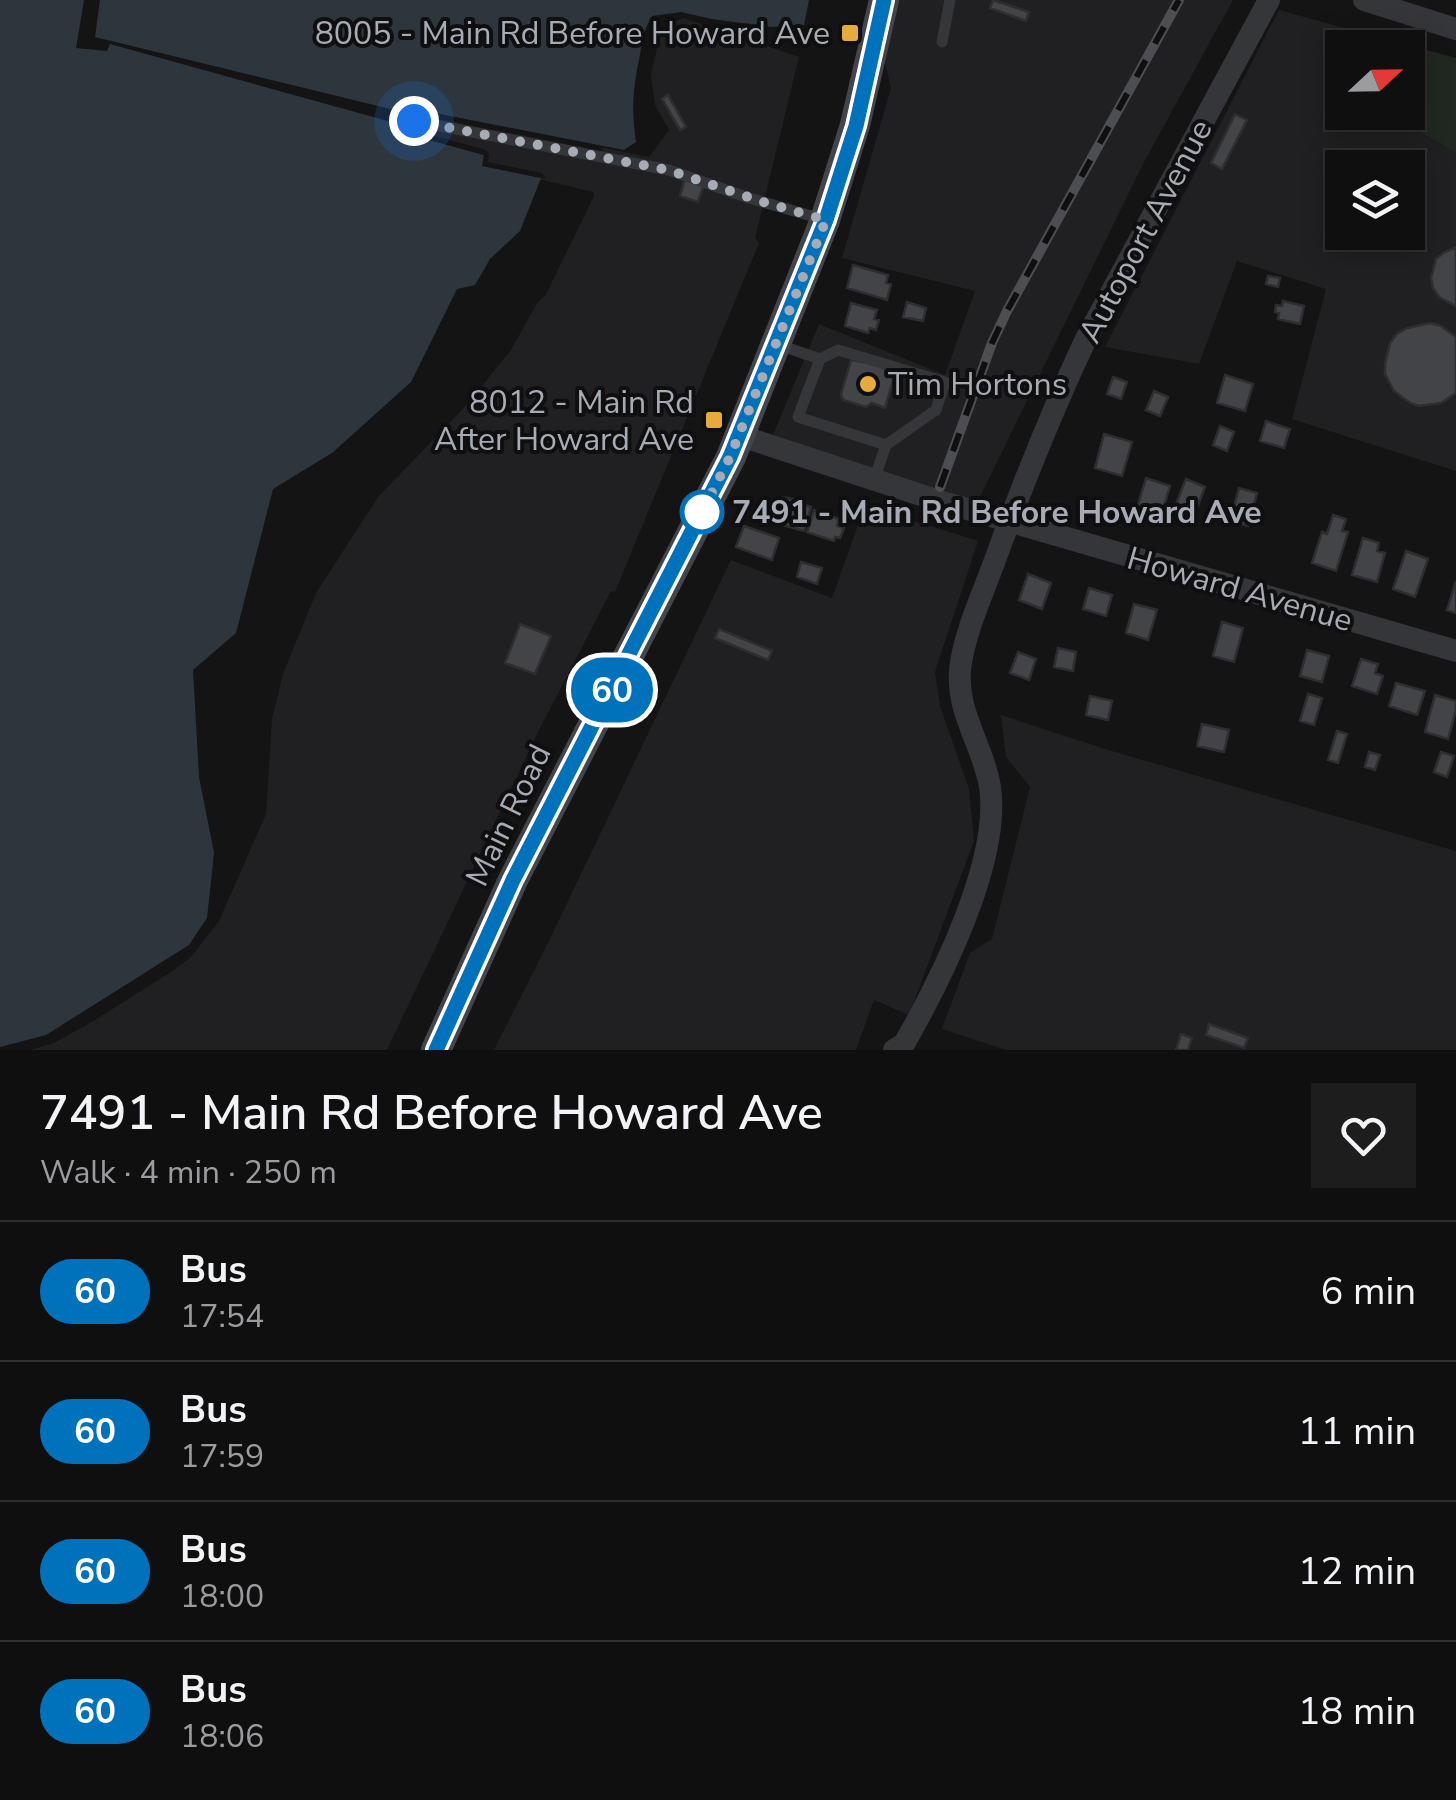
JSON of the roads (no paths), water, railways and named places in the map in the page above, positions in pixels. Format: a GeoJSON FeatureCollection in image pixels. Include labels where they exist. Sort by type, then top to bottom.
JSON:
{"type":"FeatureCollection","features":[{"type":"Feature","properties":{"kind":"main road","name":"Main Road"},"geometry":{"type":"LineString","coordinates":[[436,1050],[513,880],[730,457],[826,220],[856,126],[884,0]]}},
{"type":"Feature","properties":{"kind":"street","name":"Autoport Avenue"},"geometry":{"type":"LineString","coordinates":[[906,1048],[957,938],[988,842],[990,787],[962,706],[961,662],[975,614],[1059,397],[1085,341],[1269,0]]}},
{"type":"Feature","properties":{"kind":"street"},"geometry":{"type":"LineString","coordinates":[[1364,0],[1456,29]]}},
{"type":"Feature","properties":{"kind":"street","name":"Howard Avenue"},"geometry":{"type":"LineString","coordinates":[[738,435],[1009,522],[1456,651]]}},
{"type":"Feature","properties":{"kind":"lane"},"geometry":{"type":"LineString","coordinates":[[942,42],[950,0]]}},
{"type":"Feature","properties":{"kind":"lane"},"geometry":{"type":"LineString","coordinates":[[414,121],[668,170],[826,220]]}},
{"type":"Feature","properties":{"kind":"lane"},"geometry":{"type":"LineString","coordinates":[[776,344],[820,360]]}},
{"type":"Feature","properties":{"kind":"lane"},"geometry":{"type":"LineString","coordinates":[[874,480],[886,445],[936,410],[945,382],[838,350],[820,360],[798,417],[886,445]]}},
{"type":"Feature","properties":{"kind":"railway"},"geometry":{"type":"LineString","coordinates":[[940,487],[1007,311],[1179,0]]}},
{"type":"Feature","properties":{"kind":"place","name":"8005 - Main Rd Before Howard Ave"},"geometry":{"type":"Point","coordinates":[850,33]}},
{"type":"Feature","properties":{"kind":"place","name":"Tim Hortons"},"geometry":{"type":"Point","coordinates":[868,384]}},
{"type":"Feature","properties":{"kind":"place","name":"8012 - Main Rd After Howard Ave"},"geometry":{"type":"Point","coordinates":[714,420]}},
{"type":"Feature","properties":{"kind":"place","name":"7491 - Main Rd Before Howard Ave"},"geometry":{"type":"Point","coordinates":[702,512]}}]}
